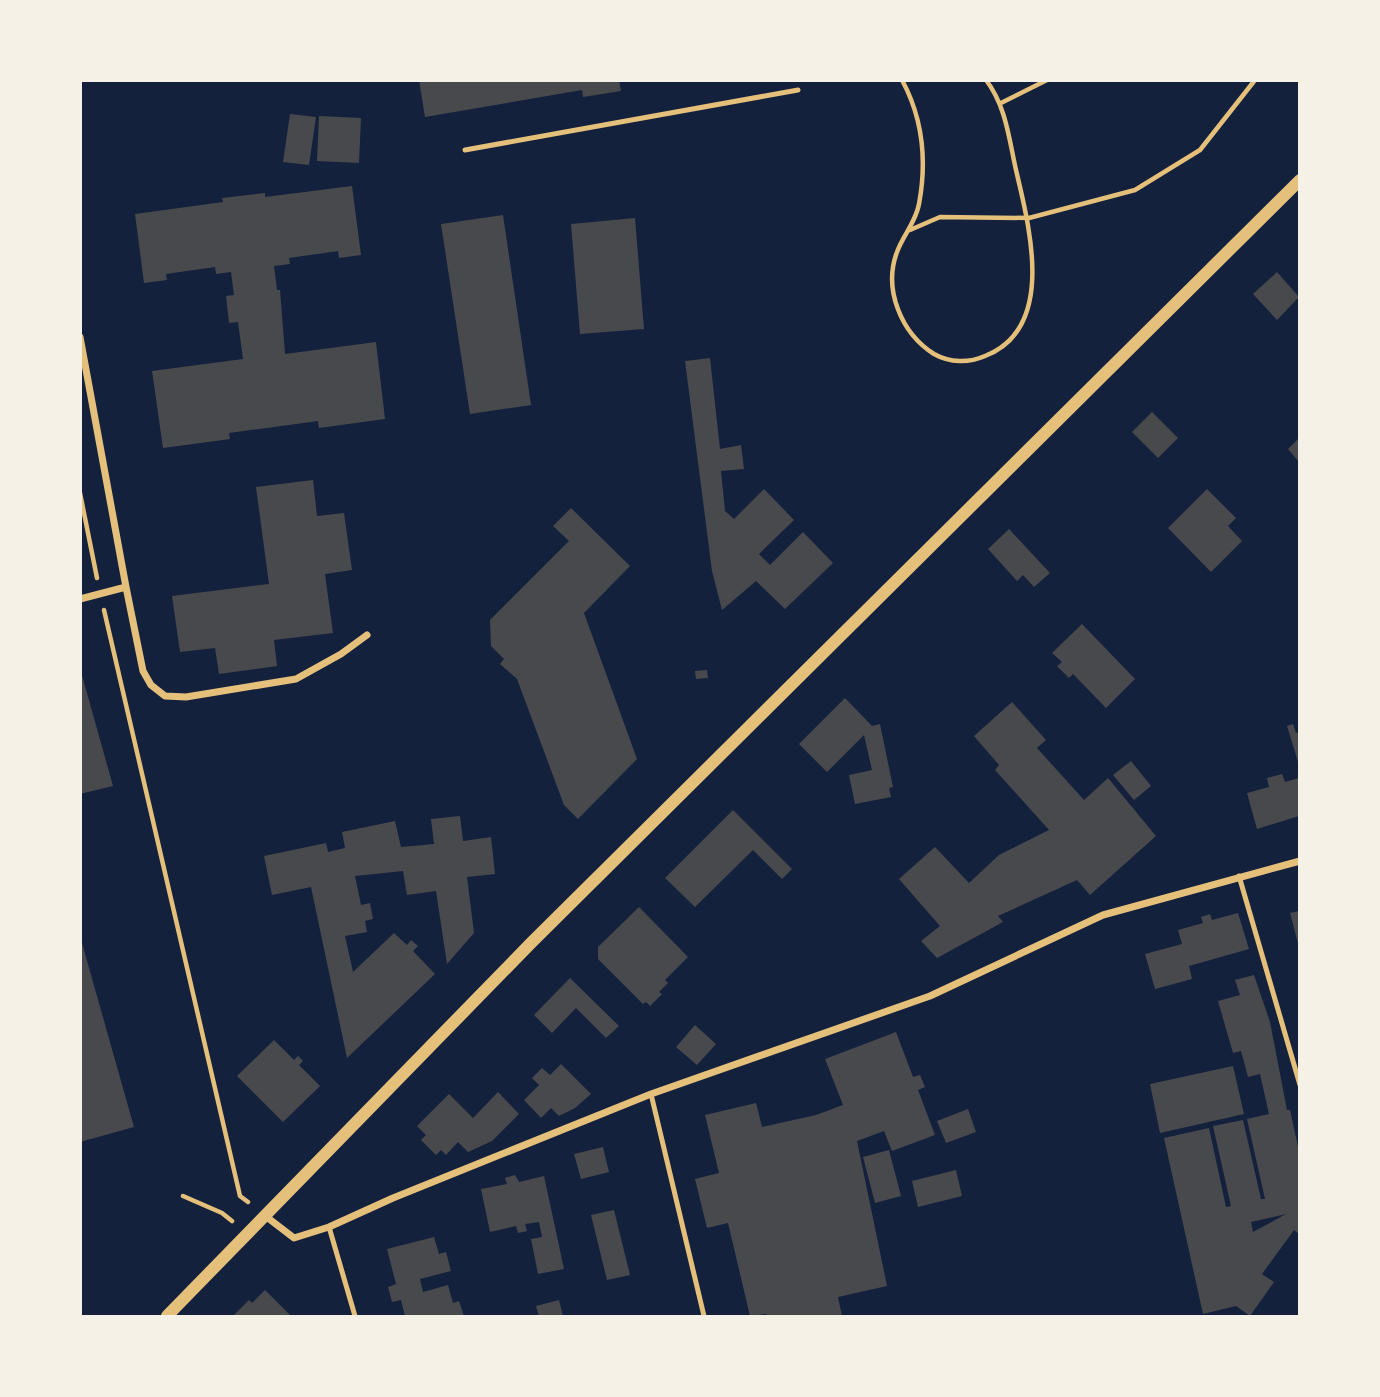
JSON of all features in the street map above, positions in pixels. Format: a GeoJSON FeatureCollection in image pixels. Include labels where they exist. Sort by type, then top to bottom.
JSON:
{"type":"FeatureCollection","features":[{"type":"Feature","properties":{"kind":"street"},"geometry":{"type":"LineString","coordinates":[[167,1317],[521,952],[1300,180]]}},
{"type":"Feature","properties":{"kind":"street"},"geometry":{"type":"LineString","coordinates":[[80,337],[143,671],[151,685],[165,696],[186,696],[296,679],[341,654],[366,635]]}},
{"type":"Feature","properties":{"kind":"street"},"geometry":{"type":"LineString","coordinates":[[80,599],[126,587]]}},
{"type":"Feature","properties":{"kind":"street"},"geometry":{"type":"LineString","coordinates":[[264,1215],[294,1238],[330,1227],[393,1198],[652,1094],[930,996],[1103,915],[1300,861]]}},
{"type":"Feature","properties":{"kind":"lane"},"geometry":{"type":"LineString","coordinates":[[466,150],[799,90]]}},
{"type":"Feature","properties":{"kind":"lane"},"geometry":{"type":"LineString","coordinates":[[1239,876],[1300,1085]]}},
{"type":"Feature","properties":{"kind":"lane"},"geometry":{"type":"LineString","coordinates":[[652,1094],[704,1317]]}},
{"type":"Feature","properties":{"kind":"lane"},"geometry":{"type":"LineString","coordinates":[[330,1227],[355,1317]]}},
{"type":"Feature","properties":{"kind":"path"},"geometry":{"type":"LineString","coordinates":[[902,80],[913,101],[921,132],[922,156],[918,207],[897,252],[892,275],[899,314],[914,336],[934,354],[951,360],[972,361],[991,354],[1015,337],[1032,289],[1029,219],[1001,103],[986,80]]}},
{"type":"Feature","properties":{"kind":"path"},"geometry":{"type":"LineString","coordinates":[[1001,103],[1046,80]]}},
{"type":"Feature","properties":{"kind":"path"},"geometry":{"type":"LineString","coordinates":[[909,230],[940,216],[1029,219],[1135,190],[1189,157],[1212,138],[1255,80]]}},
{"type":"Feature","properties":{"kind":"path"},"geometry":{"type":"LineString","coordinates":[[80,493],[240,1196],[264,1215]]}},
{"type":"Feature","properties":{"kind":"path"},"geometry":{"type":"LineString","coordinates":[[183,1196],[222,1213],[247,1234]]}},
{"type":"Feature","properties":{"kind":"building"},"geometry":{"type":"Polygon","coordinates":[[[419,80],[619,80],[621,91],[583,97],[582,90],[425,117],[419,80]]]}},
{"type":"Feature","properties":{"kind":"building"},"geometry":{"type":"Polygon","coordinates":[[[290,114],[316,117],[309,165],[283,162],[290,114]]]}},
{"type":"Feature","properties":{"kind":"building"},"geometry":{"type":"Polygon","coordinates":[[[319,116],[361,118],[359,163],[317,161],[319,116]]]}},
{"type":"Feature","properties":{"kind":"building"},"geometry":{"type":"Polygon","coordinates":[[[352,186],[361,255],[339,258],[338,251],[289,258],[290,264],[274,266],[277,290],[280,290],[285,354],[376,342],[385,419],[319,428],[318,421],[229,433],[230,439],[163,448],[152,371],[243,359],[238,322],[229,323],[226,296],[234,295],[231,272],[216,274],[215,267],[166,274],[167,280],[144,283],[135,214],[223,202],[222,198],[265,193],[265,197],[352,186]]]}},
{"type":"Feature","properties":{"kind":"building"},"geometry":{"type":"Polygon","coordinates":[[[503,215],[531,405],[470,414],[441,224],[503,215]]]}},
{"type":"Feature","properties":{"kind":"building"},"geometry":{"type":"Polygon","coordinates":[[[635,218],[644,329],[580,334],[571,224],[635,218]]]}},
{"type":"Feature","properties":{"kind":"building"},"geometry":{"type":"Polygon","coordinates":[[[1277,272],[1299,297],[1277,320],[1253,294],[1277,272]]]}},
{"type":"Feature","properties":{"kind":"building"},"geometry":{"type":"Polygon","coordinates":[[[710,358],[720,449],[741,445],[744,469],[721,471],[725,511],[734,519],[764,489],[794,520],[759,554],[770,565],[803,532],[833,563],[785,609],[756,581],[722,610],[712,571],[685,361],[710,358]]]}},
{"type":"Feature","properties":{"kind":"building"},"geometry":{"type":"Polygon","coordinates":[[[1152,412],[1178,438],[1158,458],[1132,432],[1152,412]]]}},
{"type":"Feature","properties":{"kind":"building"},"geometry":{"type":"Polygon","coordinates":[[[1299,438],[1299,462],[1288,449],[1299,438]]]}},
{"type":"Feature","properties":{"kind":"building"},"geometry":{"type":"Polygon","coordinates":[[[313,480],[317,516],[344,513],[352,570],[325,574],[333,633],[274,640],[277,666],[219,674],[215,648],[180,652],[172,596],[269,584],[256,487],[313,480]]]}},
{"type":"Feature","properties":{"kind":"building"},"geometry":{"type":"Polygon","coordinates":[[[1207,489],[1236,518],[1228,526],[1242,541],[1211,572],[1168,528],[1207,489]]]}},
{"type":"Feature","properties":{"kind":"building"},"geometry":{"type":"Polygon","coordinates":[[[571,508],[630,566],[584,613],[637,759],[578,819],[564,805],[517,679],[500,664],[504,659],[491,646],[490,620],[569,541],[553,526],[571,508]]]}},
{"type":"Feature","properties":{"kind":"building"},"geometry":{"type":"Polygon","coordinates":[[[1009,529],[1050,573],[1034,587],[1023,575],[1017,581],[988,549],[1009,529]]]}},
{"type":"Feature","properties":{"kind":"building"},"geometry":{"type":"Polygon","coordinates":[[[1082,624],[1135,679],[1106,708],[1073,674],[1069,678],[1057,666],[1062,662],[1052,653],[1082,624]]]}},
{"type":"Feature","properties":{"kind":"building"},"geometry":{"type":"Polygon","coordinates":[[[80,668],[113,786],[80,794],[80,668]]]}},
{"type":"Feature","properties":{"kind":"building"},"geometry":{"type":"Polygon","coordinates":[[[707,670],[708,678],[696,679],[695,671],[707,670]]]}},
{"type":"Feature","properties":{"kind":"building"},"geometry":{"type":"Polygon","coordinates":[[[845,698],[872,726],[880,724],[893,787],[889,788],[891,797],[855,804],[849,775],[872,770],[864,735],[827,772],[799,744],[845,698]]]}},
{"type":"Feature","properties":{"kind":"building"},"geometry":{"type":"Polygon","coordinates":[[[1012,702],[1046,740],[1037,748],[1084,800],[1108,778],[1156,836],[1090,895],[1077,880],[998,916],[1003,922],[937,958],[921,941],[940,926],[899,879],[935,847],[969,883],[999,855],[1049,830],[995,770],[999,765],[974,736],[1012,702]]]}},
{"type":"Feature","properties":{"kind":"building"},"geometry":{"type":"Polygon","coordinates":[[[1293,724],[1296,733],[1299,732],[1299,765],[1287,726],[1293,724]]]}},
{"type":"Feature","properties":{"kind":"building"},"geometry":{"type":"Polygon","coordinates":[[[1131,761],[1151,786],[1134,800],[1113,775],[1131,761]]]}},
{"type":"Feature","properties":{"kind":"building"},"geometry":{"type":"Polygon","coordinates":[[[1282,774],[1285,782],[1299,778],[1299,816],[1257,829],[1247,793],[1269,787],[1267,778],[1282,774]]]}},
{"type":"Feature","properties":{"kind":"building"},"geometry":{"type":"Polygon","coordinates":[[[733,810],[792,869],[782,879],[753,850],[695,907],[665,878],[733,810]]]}},
{"type":"Feature","properties":{"kind":"building"},"geometry":{"type":"Polygon","coordinates":[[[460,816],[463,841],[491,837],[495,874],[467,877],[474,933],[447,964],[436,891],[407,895],[403,871],[355,876],[361,905],[370,903],[373,919],[365,921],[367,932],[345,936],[353,972],[394,933],[407,945],[411,940],[418,946],[413,951],[435,974],[347,1058],[311,887],[272,895],[264,856],[326,843],[328,852],[345,848],[342,832],[395,821],[401,847],[434,844],[431,819],[460,816]]]}},
{"type":"Feature","properties":{"kind":"building"},"geometry":{"type":"Polygon","coordinates":[[[639,907],[688,957],[665,980],[668,983],[659,992],[662,994],[650,1006],[646,1002],[643,1004],[598,959],[598,947],[639,907]]]}},
{"type":"Feature","properties":{"kind":"building"},"geometry":{"type":"Polygon","coordinates":[[[1299,911],[1299,947],[1290,913],[1299,911]]]}},
{"type":"Feature","properties":{"kind":"building"},"geometry":{"type":"Polygon","coordinates":[[[1238,913],[1249,949],[1189,966],[1192,979],[1155,989],[1145,954],[1182,944],[1178,930],[1203,923],[1201,917],[1210,914],[1212,920],[1238,913]]]}},
{"type":"Feature","properties":{"kind":"building"},"geometry":{"type":"Polygon","coordinates":[[[80,936],[134,1127],[80,1142],[80,936]]]}},
{"type":"Feature","properties":{"kind":"building"},"geometry":{"type":"Polygon","coordinates":[[[1254,975],[1270,1022],[1287,1110],[1290,1110],[1299,1151],[1299,1234],[1294,1230],[1262,1274],[1274,1282],[1250,1316],[1236,1306],[1203,1314],[1164,1138],[1209,1128],[1226,1207],[1231,1206],[1213,1126],[1243,1120],[1261,1199],[1265,1199],[1247,1119],[1269,1114],[1260,1074],[1248,1077],[1241,1051],[1233,1053],[1218,1001],[1240,995],[1235,980],[1254,975]],[[1286,1214],[1251,1222],[1253,1232],[1286,1214]]]}},
{"type":"Feature","properties":{"kind":"building"},"geometry":{"type":"Polygon","coordinates":[[[570,978],[619,1026],[606,1038],[576,1008],[552,1033],[534,1015],[570,978]]]}},
{"type":"Feature","properties":{"kind":"building"},"geometry":{"type":"Polygon","coordinates":[[[695,1025],[716,1044],[697,1065],[676,1047],[695,1025]]]}},
{"type":"Feature","properties":{"kind":"building"},"geometry":{"type":"Polygon","coordinates":[[[896,1032],[913,1077],[920,1075],[925,1087],[918,1090],[935,1135],[892,1151],[884,1131],[857,1141],[887,1286],[838,1297],[842,1316],[750,1316],[728,1223],[707,1228],[695,1179],[719,1173],[705,1115],[756,1103],[762,1127],[816,1115],[843,1105],[825,1059],[896,1032]]]}},
{"type":"Feature","properties":{"kind":"building"},"geometry":{"type":"Polygon","coordinates":[[[274,1040],[294,1060],[298,1056],[303,1061],[299,1065],[320,1086],[283,1122],[237,1076],[274,1040]]]}},
{"type":"Feature","properties":{"kind":"building"},"geometry":{"type":"Polygon","coordinates":[[[561,1064],[591,1094],[575,1108],[559,1116],[551,1108],[541,1118],[524,1100],[539,1085],[532,1078],[542,1068],[550,1075],[561,1064]]]}},
{"type":"Feature","properties":{"kind":"building"},"geometry":{"type":"Polygon","coordinates":[[[1233,1066],[1244,1114],[1160,1133],[1150,1084],[1233,1066]]]}},
{"type":"Feature","properties":{"kind":"building"},"geometry":{"type":"Polygon","coordinates":[[[498,1092],[519,1114],[492,1141],[468,1152],[458,1142],[446,1155],[441,1150],[436,1155],[421,1140],[426,1135],[417,1126],[449,1094],[473,1118],[498,1092]]]}},
{"type":"Feature","properties":{"kind":"building"},"geometry":{"type":"Polygon","coordinates":[[[968,1109],[976,1132],[946,1143],[937,1121],[968,1109]]]}},
{"type":"Feature","properties":{"kind":"building"},"geometry":{"type":"Polygon","coordinates":[[[603,1147],[609,1172],[581,1179],[574,1154],[603,1147]]]}},
{"type":"Feature","properties":{"kind":"building"},"geometry":{"type":"Polygon","coordinates":[[[889,1150],[901,1196],[875,1203],[863,1157],[889,1150]]]}},
{"type":"Feature","properties":{"kind":"building"},"geometry":{"type":"Polygon","coordinates":[[[956,1170],[962,1196],[918,1207],[912,1181],[956,1170]]]}},
{"type":"Feature","properties":{"kind":"building"},"geometry":{"type":"Polygon","coordinates":[[[515,1175],[519,1182],[544,1176],[564,1269],[538,1274],[531,1239],[542,1237],[539,1222],[525,1224],[527,1231],[518,1233],[516,1226],[490,1232],[481,1189],[507,1184],[505,1178],[515,1175]]]}},
{"type":"Feature","properties":{"kind":"building"},"geometry":{"type":"Polygon","coordinates":[[[614,1210],[630,1275],[607,1280],[591,1215],[614,1210]]]}},
{"type":"Feature","properties":{"kind":"building"},"geometry":{"type":"Polygon","coordinates":[[[434,1237],[439,1254],[446,1252],[451,1271],[420,1279],[423,1292],[448,1285],[453,1303],[459,1301],[464,1316],[405,1316],[401,1300],[392,1302],[388,1287],[396,1284],[387,1249],[434,1237]]]}},
{"type":"Feature","properties":{"kind":"building"},"geometry":{"type":"Polygon","coordinates":[[[265,1290],[291,1316],[233,1316],[249,1300],[252,1303],[265,1290]]]}},
{"type":"Feature","properties":{"kind":"building"},"geometry":{"type":"Polygon","coordinates":[[[559,1300],[563,1316],[539,1316],[536,1306],[559,1300]]]}}]}
